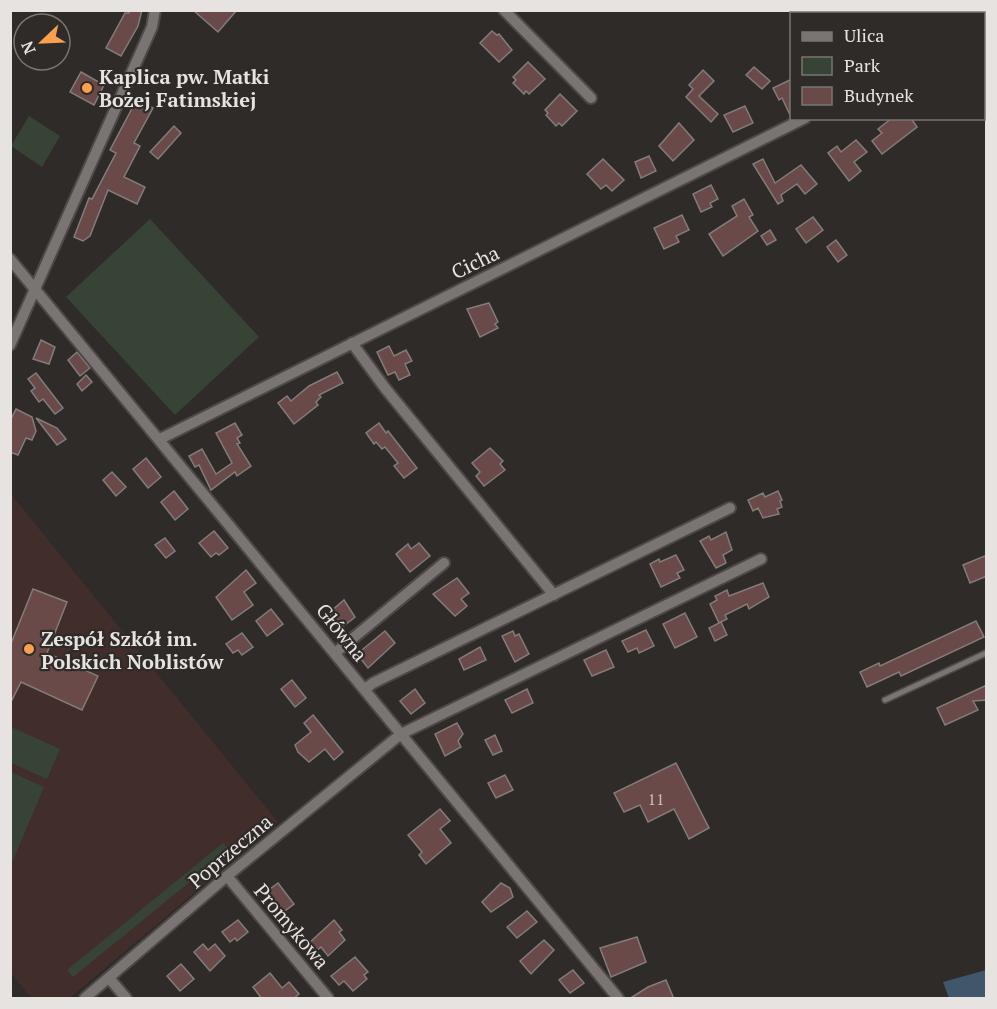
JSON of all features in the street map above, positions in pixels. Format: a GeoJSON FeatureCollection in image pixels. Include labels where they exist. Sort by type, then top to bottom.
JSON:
{"type":"FeatureCollection","features":[{"type":"Feature","properties":{"kind":"street"},"geometry":{"type":"LineString","coordinates":[[10,345],[152,27],[155,10]]}},
{"type":"Feature","properties":{"kind":"street"},"geometry":{"type":"LineString","coordinates":[[504,10],[591,98]]}},
{"type":"Feature","properties":{"kind":"street","name":"Cicha"},"geometry":{"type":"LineString","coordinates":[[160,438],[801,120]]}},
{"type":"Feature","properties":{"kind":"street","name":"Główna"},"geometry":{"type":"LineString","coordinates":[[10,259],[160,438],[618,999]]}},
{"type":"Feature","properties":{"kind":"street"},"geometry":{"type":"LineString","coordinates":[[352,343],[385,388],[554,595]]}},
{"type":"Feature","properties":{"kind":"street"},"geometry":{"type":"LineString","coordinates":[[365,689],[373,683],[730,508]]}},
{"type":"Feature","properties":{"kind":"street","name":"Poprzeczna"},"geometry":{"type":"LineString","coordinates":[[85,999],[227,876],[401,734],[761,559]]}},
{"type":"Feature","properties":{"kind":"street"},"geometry":{"type":"LineString","coordinates":[[335,653],[444,563]]}},
{"type":"Feature","properties":{"kind":"street","name":"Promykowa"},"geometry":{"type":"LineString","coordinates":[[227,876],[328,999]]}},
{"type":"Feature","properties":{"kind":"street"},"geometry":{"type":"LineString","coordinates":[[109,978],[126,999]]}},
{"type":"Feature","properties":{"kind":"lane"},"geometry":{"type":"LineString","coordinates":[[885,700],[987,653]]}},
{"type":"Feature","properties":{"kind":"shaded area"},"geometry":{"type":"Polygon","coordinates":[[[10,493],[278,822],[70,998],[31,998],[11,973],[10,493]]]}},
{"type":"Feature","properties":{"kind":"green space"},"geometry":{"type":"Polygon","coordinates":[[[29,116],[60,136],[42,167],[11,146],[29,116]]]}},
{"type":"Feature","properties":{"kind":"green space"},"geometry":{"type":"Polygon","coordinates":[[[150,219],[259,337],[175,415],[66,297],[150,219]]]}},
{"type":"Feature","properties":{"kind":"green space"},"geometry":{"type":"Polygon","coordinates":[[[11,727],[60,749],[47,779],[11,763],[11,727]]]}},
{"type":"Feature","properties":{"kind":"green space"},"geometry":{"type":"Polygon","coordinates":[[[11,772],[44,787],[11,865],[11,772]]]}},
{"type":"Feature","properties":{"kind":"green space"},"geometry":{"type":"Polygon","coordinates":[[[223,843],[229,850],[73,977],[67,970],[223,843]]]}},
{"type":"Feature","properties":{"kind":"water"},"geometry":{"type":"Polygon","coordinates":[[[986,970],[986,998],[949,998],[943,982],[986,970]]]}},
{"type":"Feature","properties":{"kind":"building"},"geometry":{"type":"Polygon","coordinates":[[[129,10],[142,10],[138,26],[121,56],[106,48],[125,13],[129,13],[129,10]]]}},
{"type":"Feature","properties":{"kind":"building"},"geometry":{"type":"Polygon","coordinates":[[[193,10],[237,10],[218,32],[193,10]]]}},
{"type":"Feature","properties":{"kind":"building"},"geometry":{"type":"Polygon","coordinates":[[[492,31],[499,34],[512,50],[499,62],[480,43],[492,31]]]}},
{"type":"Feature","properties":{"kind":"building"},"geometry":{"type":"Polygon","coordinates":[[[528,62],[545,79],[529,94],[526,91],[524,94],[513,83],[516,80],[513,77],[528,62]]]}},
{"type":"Feature","properties":{"kind":"building"},"geometry":{"type":"Polygon","coordinates":[[[754,67],[770,81],[762,89],[746,75],[754,67]]]}},
{"type":"Feature","properties":{"kind":"building"},"geometry":{"type":"Polygon","coordinates":[[[703,70],[714,81],[699,96],[718,114],[711,122],[686,97],[693,89],[689,85],[703,70]]]}},
{"type":"Feature","properties":{"kind":"building","name":"Kaplica pw. Matki Bożej Fatimskiej"},"geometry":{"type":"Polygon","coordinates":[[[81,72],[104,85],[94,105],[70,92],[81,72]]]}},
{"type":"Feature","properties":{"kind":"building"},"geometry":{"type":"Polygon","coordinates":[[[790,80],[790,115],[782,98],[779,100],[773,88],[790,80]]]}},
{"type":"Feature","properties":{"kind":"building"},"geometry":{"type":"Polygon","coordinates":[[[560,94],[577,111],[562,126],[559,123],[556,126],[546,115],[548,113],[545,110],[560,94]]]}},
{"type":"Feature","properties":{"kind":"building"},"geometry":{"type":"Polygon","coordinates":[[[137,99],[153,108],[134,143],[140,146],[124,177],[145,187],[137,204],[108,190],[90,236],[83,241],[74,237],[89,198],[92,199],[116,153],[110,150],[137,99]]]}},
{"type":"Feature","properties":{"kind":"building"},"geometry":{"type":"Polygon","coordinates":[[[745,106],[753,123],[733,132],[724,115],[745,106]]]}},
{"type":"Feature","properties":{"kind":"building"},"geometry":{"type":"Polygon","coordinates":[[[889,120],[912,120],[917,127],[882,154],[872,141],[882,133],[878,129],[889,120]]]}},
{"type":"Feature","properties":{"kind":"building"},"geometry":{"type":"Polygon","coordinates":[[[679,123],[694,140],[673,161],[659,146],[679,123]]]}},
{"type":"Feature","properties":{"kind":"building"},"geometry":{"type":"Polygon","coordinates":[[[174,126],[181,133],[158,159],[150,152],[174,126]]]}},
{"type":"Feature","properties":{"kind":"building"},"geometry":{"type":"Polygon","coordinates":[[[856,140],[867,152],[854,162],[861,171],[849,181],[828,153],[837,146],[841,152],[856,140]]]}},
{"type":"Feature","properties":{"kind":"building"},"geometry":{"type":"Polygon","coordinates":[[[649,156],[656,171],[641,178],[635,162],[649,156]]]}},
{"type":"Feature","properties":{"kind":"building"},"geometry":{"type":"Polygon","coordinates":[[[603,159],[624,180],[612,191],[606,185],[601,189],[587,174],[603,159]]]}},
{"type":"Feature","properties":{"kind":"building"},"geometry":{"type":"Polygon","coordinates":[[[763,159],[775,183],[801,165],[817,184],[805,194],[797,184],[781,195],[783,201],[778,204],[753,164],[763,159]]]}},
{"type":"Feature","properties":{"kind":"building"},"geometry":{"type":"Polygon","coordinates":[[[711,185],[718,199],[710,203],[712,207],[701,212],[693,194],[711,185]]]}},
{"type":"Feature","properties":{"kind":"building"},"geometry":{"type":"Polygon","coordinates":[[[744,199],[753,215],[749,217],[758,231],[723,256],[709,234],[737,216],[732,206],[744,199]]]}},
{"type":"Feature","properties":{"kind":"building"},"geometry":{"type":"Polygon","coordinates":[[[682,215],[689,230],[676,236],[679,242],[664,249],[654,228],[682,215]]]}},
{"type":"Feature","properties":{"kind":"building"},"geometry":{"type":"Polygon","coordinates":[[[813,217],[823,230],[806,243],[796,229],[813,217]]]}},
{"type":"Feature","properties":{"kind":"building"},"geometry":{"type":"Polygon","coordinates":[[[770,230],[776,240],[767,245],[761,236],[770,230]]]}},
{"type":"Feature","properties":{"kind":"building"},"geometry":{"type":"Polygon","coordinates":[[[836,240],[847,255],[838,262],[827,247],[836,240]]]}},
{"type":"Feature","properties":{"kind":"building"},"geometry":{"type":"Polygon","coordinates":[[[489,303],[498,322],[495,324],[498,328],[480,337],[467,309],[489,303]]]}},
{"type":"Feature","properties":{"kind":"building"},"geometry":{"type":"Polygon","coordinates":[[[41,340],[55,347],[49,364],[33,359],[41,340]]]}},
{"type":"Feature","properties":{"kind":"building"},"geometry":{"type":"Polygon","coordinates":[[[389,346],[394,356],[406,350],[412,361],[405,364],[410,375],[399,380],[395,372],[388,375],[377,352],[389,346]]]}},
{"type":"Feature","properties":{"kind":"building"},"geometry":{"type":"Polygon","coordinates":[[[77,352],[90,368],[80,376],[68,360],[77,352]]]}},
{"type":"Feature","properties":{"kind":"building"},"geometry":{"type":"Polygon","coordinates":[[[337,372],[343,383],[319,395],[321,397],[316,402],[318,405],[294,424],[278,403],[287,396],[291,401],[309,386],[337,372]]]}},
{"type":"Feature","properties":{"kind":"building"},"geometry":{"type":"Polygon","coordinates":[[[36,373],[63,408],[55,414],[43,399],[39,402],[31,391],[35,388],[28,379],[36,373]]]}},
{"type":"Feature","properties":{"kind":"building"},"geometry":{"type":"Polygon","coordinates":[[[86,375],[92,382],[82,391],[77,384],[86,375]]]}},
{"type":"Feature","properties":{"kind":"building"},"geometry":{"type":"Polygon","coordinates":[[[16,409],[32,417],[36,431],[32,440],[26,438],[18,455],[10,452],[10,421],[16,409]]]}},
{"type":"Feature","properties":{"kind":"building"},"geometry":{"type":"Polygon","coordinates":[[[36,418],[57,428],[66,439],[57,445],[36,418]]]}},
{"type":"Feature","properties":{"kind":"building"},"geometry":{"type":"Polygon","coordinates":[[[235,423],[242,435],[237,438],[240,443],[237,444],[251,466],[237,476],[235,472],[211,490],[199,465],[195,467],[189,456],[202,449],[216,474],[232,463],[216,433],[235,423]]]}},
{"type":"Feature","properties":{"kind":"building"},"geometry":{"type":"Polygon","coordinates":[[[379,423],[417,468],[404,478],[394,466],[398,463],[385,447],[382,449],[376,442],[374,444],[366,433],[379,423]]]}},
{"type":"Feature","properties":{"kind":"building"},"geometry":{"type":"Polygon","coordinates":[[[490,448],[503,461],[500,464],[505,470],[484,486],[476,476],[480,472],[472,463],[490,448]]]}},
{"type":"Feature","properties":{"kind":"building"},"geometry":{"type":"Polygon","coordinates":[[[146,458],[161,477],[148,488],[133,469],[146,458]]]}},
{"type":"Feature","properties":{"kind":"building"},"geometry":{"type":"Polygon","coordinates":[[[112,472],[126,487],[116,496],[103,480],[112,472]]]}},
{"type":"Feature","properties":{"kind":"building"},"geometry":{"type":"Polygon","coordinates":[[[174,491],[188,509],[175,520],[161,502],[174,491]]]}},
{"type":"Feature","properties":{"kind":"building"},"geometry":{"type":"Polygon","coordinates":[[[778,491],[782,500],[780,501],[782,507],[777,509],[779,514],[763,518],[758,508],[753,511],[748,500],[763,493],[765,497],[778,491]]]}},
{"type":"Feature","properties":{"kind":"building"},"geometry":{"type":"Polygon","coordinates":[[[214,531],[228,548],[219,555],[216,553],[211,557],[199,543],[214,531]]]}},
{"type":"Feature","properties":{"kind":"building"},"geometry":{"type":"Polygon","coordinates":[[[726,532],[732,550],[723,555],[726,563],[716,568],[700,541],[709,536],[711,540],[726,532]]]}},
{"type":"Feature","properties":{"kind":"building"},"geometry":{"type":"Polygon","coordinates":[[[165,538],[175,551],[166,558],[155,545],[165,538]]]}},
{"type":"Feature","properties":{"kind":"building"},"geometry":{"type":"Polygon","coordinates":[[[419,543],[430,556],[410,572],[396,554],[408,544],[411,549],[419,543]]]}},
{"type":"Feature","properties":{"kind":"building"},"geometry":{"type":"Polygon","coordinates":[[[676,555],[684,570],[677,573],[680,578],[661,587],[650,564],[676,555]]]}},
{"type":"Feature","properties":{"kind":"building"},"geometry":{"type":"Polygon","coordinates":[[[987,555],[987,576],[970,583],[963,565],[987,555]]]}},
{"type":"Feature","properties":{"kind":"building"},"geometry":{"type":"Polygon","coordinates":[[[246,570],[256,583],[244,592],[253,605],[232,620],[216,597],[246,570]]]}},
{"type":"Feature","properties":{"kind":"building"},"geometry":{"type":"Polygon","coordinates":[[[457,578],[469,593],[461,599],[467,606],[455,616],[433,594],[457,578]]]}},
{"type":"Feature","properties":{"kind":"building"},"geometry":{"type":"Polygon","coordinates":[[[763,583],[769,597],[749,609],[747,604],[725,615],[727,619],[719,623],[710,604],[717,600],[715,596],[727,590],[729,596],[763,583]]]}},
{"type":"Feature","properties":{"kind":"building","name":"Zespół Szkół im. Polskich Noblistów"},"geometry":{"type":"Polygon","coordinates":[[[33,589],[67,602],[47,653],[98,676],[82,710],[21,682],[10,704],[10,646],[33,589]]]}},
{"type":"Feature","properties":{"kind":"building"},"geometry":{"type":"Polygon","coordinates":[[[344,600],[355,617],[340,629],[329,613],[344,600]]]}},
{"type":"Feature","properties":{"kind":"building"},"geometry":{"type":"Polygon","coordinates":[[[271,609],[283,624],[267,636],[256,621],[271,609]]]}},
{"type":"Feature","properties":{"kind":"building"},"geometry":{"type":"Polygon","coordinates":[[[685,613],[697,637],[675,648],[663,624],[685,613]]]}},
{"type":"Feature","properties":{"kind":"building"},"geometry":{"type":"Polygon","coordinates":[[[976,621],[984,637],[901,676],[899,672],[867,687],[860,672],[879,663],[880,666],[976,621]]]}},
{"type":"Feature","properties":{"kind":"building"},"geometry":{"type":"Polygon","coordinates":[[[721,622],[727,635],[715,641],[709,628],[721,622]]]}},
{"type":"Feature","properties":{"kind":"building"},"geometry":{"type":"Polygon","coordinates":[[[646,630],[654,646],[639,653],[637,648],[628,652],[622,641],[646,630]]]}},
{"type":"Feature","properties":{"kind":"building"},"geometry":{"type":"Polygon","coordinates":[[[385,631],[395,643],[368,668],[357,654],[385,631]]]}},
{"type":"Feature","properties":{"kind":"building"},"geometry":{"type":"Polygon","coordinates":[[[513,631],[515,636],[519,634],[529,654],[515,662],[502,636],[513,631]]]}},
{"type":"Feature","properties":{"kind":"building"},"geometry":{"type":"Polygon","coordinates":[[[242,633],[253,647],[242,655],[238,650],[233,653],[226,644],[242,633]]]}},
{"type":"Feature","properties":{"kind":"building"},"geometry":{"type":"Polygon","coordinates":[[[480,647],[486,660],[464,670],[459,659],[480,647]]]}},
{"type":"Feature","properties":{"kind":"building"},"geometry":{"type":"Polygon","coordinates":[[[606,650],[614,667],[592,676],[584,660],[606,650]]]}},
{"type":"Feature","properties":{"kind":"building"},"geometry":{"type":"Polygon","coordinates":[[[292,680],[306,698],[295,707],[281,689],[292,680]]]}},
{"type":"Feature","properties":{"kind":"building"},"geometry":{"type":"Polygon","coordinates":[[[987,685],[987,700],[973,701],[978,710],[945,725],[937,708],[987,685]]]}},
{"type":"Feature","properties":{"kind":"building"},"geometry":{"type":"Polygon","coordinates":[[[415,689],[425,703],[411,714],[400,701],[415,689]]]}},
{"type":"Feature","properties":{"kind":"building"},"geometry":{"type":"Polygon","coordinates":[[[527,689],[533,703],[512,713],[505,700],[527,689]]]}},
{"type":"Feature","properties":{"kind":"building"},"geometry":{"type":"Polygon","coordinates":[[[313,715],[343,752],[334,760],[325,749],[309,762],[298,752],[295,745],[311,732],[304,723],[313,715]]]}},
{"type":"Feature","properties":{"kind":"building"},"geometry":{"type":"Polygon","coordinates":[[[457,723],[463,734],[458,741],[461,747],[445,756],[435,734],[457,723]]]}},
{"type":"Feature","properties":{"kind":"building"},"geometry":{"type":"Polygon","coordinates":[[[495,735],[502,751],[493,755],[485,740],[495,735]]]}},
{"type":"Feature","properties":{"kind":"building"},"geometry":{"type":"Polygon","coordinates":[[[676,763],[709,828],[689,839],[674,809],[648,822],[640,805],[624,812],[614,793],[676,763]]]}},
{"type":"Feature","properties":{"kind":"building"},"geometry":{"type":"Polygon","coordinates":[[[505,775],[513,790],[496,798],[488,783],[505,775]]]}},
{"type":"Feature","properties":{"kind":"building"},"geometry":{"type":"Polygon","coordinates":[[[440,809],[450,821],[440,829],[451,843],[426,864],[419,855],[422,852],[408,835],[440,809]]]}},
{"type":"Feature","properties":{"kind":"building"},"geometry":{"type":"Polygon","coordinates":[[[278,883],[294,904],[281,914],[266,892],[278,883]]]}},
{"type":"Feature","properties":{"kind":"building"},"geometry":{"type":"Polygon","coordinates":[[[501,883],[510,888],[513,897],[491,912],[482,902],[501,883]]]}},
{"type":"Feature","properties":{"kind":"building"},"geometry":{"type":"Polygon","coordinates":[[[527,911],[537,922],[517,938],[507,927],[527,911]]]}},
{"type":"Feature","properties":{"kind":"building"},"geometry":{"type":"Polygon","coordinates":[[[238,920],[248,932],[237,941],[235,938],[230,942],[222,932],[238,920]]]}},
{"type":"Feature","properties":{"kind":"building"},"geometry":{"type":"Polygon","coordinates":[[[334,920],[342,930],[339,932],[345,940],[328,956],[321,947],[315,952],[308,944],[334,920]]]}},
{"type":"Feature","properties":{"kind":"building"},"geometry":{"type":"Polygon","coordinates":[[[637,937],[646,962],[611,977],[600,948],[637,937]]]}},
{"type":"Feature","properties":{"kind":"building"},"geometry":{"type":"Polygon","coordinates":[[[544,940],[554,950],[531,974],[520,961],[544,940]]]}},
{"type":"Feature","properties":{"kind":"building"},"geometry":{"type":"Polygon","coordinates":[[[203,944],[208,950],[215,944],[225,956],[210,971],[194,952],[203,944]]]}},
{"type":"Feature","properties":{"kind":"building"},"geometry":{"type":"Polygon","coordinates":[[[355,957],[368,972],[364,975],[367,979],[353,991],[344,981],[339,985],[331,976],[355,957]]]}},
{"type":"Feature","properties":{"kind":"building"},"geometry":{"type":"Polygon","coordinates":[[[181,964],[194,979],[180,991],[167,976],[181,964]]]}},
{"type":"Feature","properties":{"kind":"building"},"geometry":{"type":"Polygon","coordinates":[[[573,970],[584,983],[570,993],[559,980],[573,970]]]}},
{"type":"Feature","properties":{"kind":"building"},"geometry":{"type":"Polygon","coordinates":[[[270,973],[282,988],[289,982],[299,994],[293,999],[262,999],[253,987],[270,973]]]}},
{"type":"Feature","properties":{"kind":"building"},"geometry":{"type":"Polygon","coordinates":[[[666,980],[674,999],[629,999],[648,987],[666,980]]]}},
{"type":"Feature","properties":{"kind":"place","name":"Kaplica pw. Matki Bożej Fatimskiej"},"geometry":{"type":"Point","coordinates":[87,88]}},
{"type":"Feature","properties":{"kind":"place","name":"Zespół Szkół im. Polskich Noblistów"},"geometry":{"type":"Point","coordinates":[29,649]}}]}
